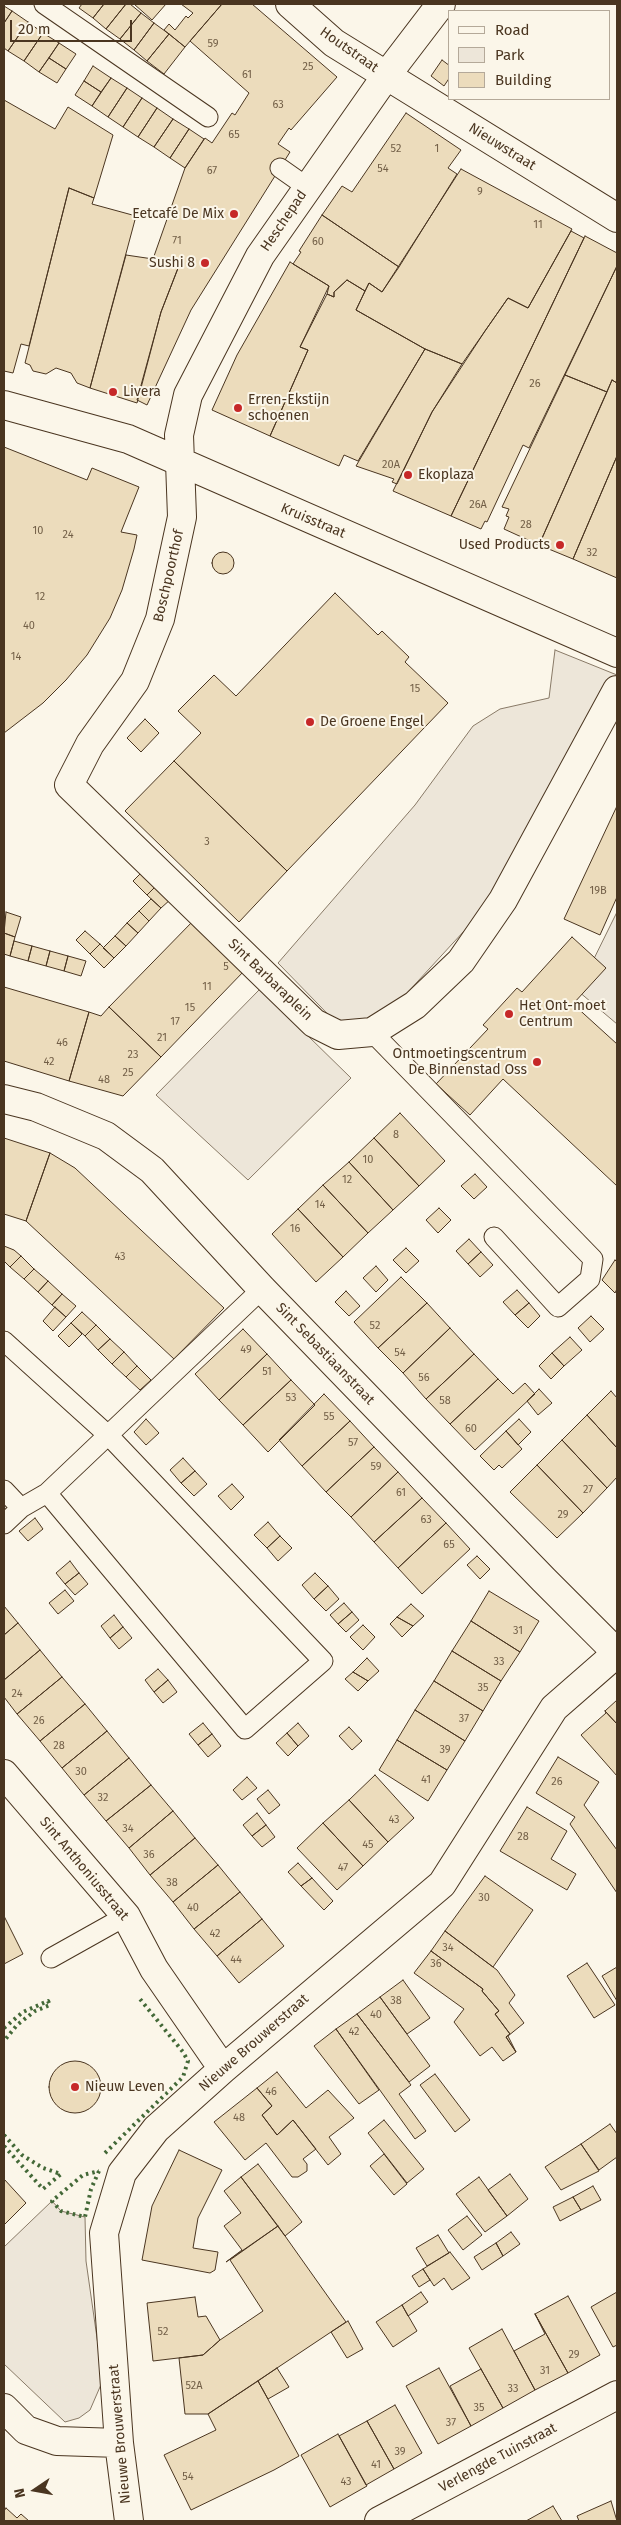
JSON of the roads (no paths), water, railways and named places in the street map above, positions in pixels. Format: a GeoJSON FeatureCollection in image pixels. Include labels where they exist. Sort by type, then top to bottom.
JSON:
{"type":"FeatureCollection","features":[{"type":"Feature","properties":{"kind":"street","name":"Houtstraat"},"geometry":{"type":"LineString","coordinates":[[290,4],[334,43],[386,76]]}},
{"type":"Feature","properties":{"kind":"street","name":"Heschepad"},"geometry":{"type":"LineString","coordinates":[[179,463],[179,435],[188,395],[260,256],[386,76],[441,4]]}},
{"type":"Feature","properties":{"kind":"street","name":"Nieuwstraat"},"geometry":{"type":"LineString","coordinates":[[386,76],[617,218]]}},
{"type":"Feature","properties":{"kind":"street","name":"Kruisstraat"},"geometry":{"type":"LineString","coordinates":[[4,405],[128,440],[617,653]]}},
{"type":"Feature","properties":{"kind":"street","name":"Boschpoorthof"},"geometry":{"type":"LineString","coordinates":[[69,785],[90,744],[135,681],[160,619],[182,517],[179,463]]}},
{"type":"Feature","properties":{"kind":"street","name":"Sint Barbaraplein"},"geometry":{"type":"LineString","coordinates":[[69,785],[314,1022],[338,1035],[372,1032],[415,1006],[461,961],[504,900],[617,690]]}},
{"type":"Feature","properties":{"kind":"street","name":"Sint Sebastiaanstraat"},"geometry":{"type":"LineString","coordinates":[[4,1099],[36,1107],[106,1136],[152,1170],[262,1289],[617,1653]]}},
{"type":"Feature","properties":{"kind":"street","name":"Nieuwe Brouwerstraat"},"geometry":{"type":"LineString","coordinates":[[129,2521],[119,2442],[104,2233],[122,2173],[156,2129],[223,2069],[442,1884],[554,1708],[617,1653]]}},
{"type":"Feature","properties":{"kind":"street","name":"Sint Anthoniusstraat"},"geometry":{"type":"LineString","coordinates":[[4,1774],[126,1916],[154,1969],[223,2069]]}},
{"type":"Feature","properties":{"kind":"street","name":"Verlengde Tuinstraat"},"geometry":{"type":"LineString","coordinates":[[379,2521],[617,2395]]}},
{"type":"Feature","properties":{"kind":"street"},"geometry":{"type":"LineString","coordinates":[[4,2408],[26,2430],[56,2441],[119,2442]]}},
{"type":"Feature","properties":{"kind":"lane"},"geometry":{"type":"LineString","coordinates":[[44,4],[208,116]]}},
{"type":"Feature","properties":{"kind":"lane"},"geometry":{"type":"LineString","coordinates":[[280,168],[307,187]]}},
{"type":"Feature","properties":{"kind":"lane"},"geometry":{"type":"LineString","coordinates":[[372,1032],[593,1259],[590,1279],[558,1307],[494,1237]]}},
{"type":"Feature","properties":{"kind":"lane"},"geometry":{"type":"LineString","coordinates":[[4,1524],[21,1508],[47,1492],[109,1436],[262,1289]]}},
{"type":"Feature","properties":{"kind":"lane"},"geometry":{"type":"LineString","coordinates":[[4,1341],[109,1436],[323,1661],[245,1729],[47,1492]]}},
{"type":"Feature","properties":{"kind":"lane"},"geometry":{"type":"LineString","coordinates":[[4,1490],[21,1508]]}},
{"type":"Feature","properties":{"kind":"lane"},"geometry":{"type":"LineString","coordinates":[[51,1958],[126,1916]]}},
{"type":"Feature","properties":{"kind":"place","name":"Eetcafé De Mix"},"geometry":{"type":"Point","coordinates":[234,214]}},
{"type":"Feature","properties":{"kind":"place","name":"Sushi 8"},"geometry":{"type":"Point","coordinates":[205,263]}},
{"type":"Feature","properties":{"kind":"place","name":"Livera"},"geometry":{"type":"Point","coordinates":[113,392]}},
{"type":"Feature","properties":{"kind":"place","name":"Erren-Ekstijn schoenen"},"geometry":{"type":"Point","coordinates":[238,408]}},
{"type":"Feature","properties":{"kind":"place","name":"Ekoplaza"},"geometry":{"type":"Point","coordinates":[408,475]}},
{"type":"Feature","properties":{"kind":"place","name":"Used Products"},"geometry":{"type":"Point","coordinates":[560,545]}},
{"type":"Feature","properties":{"kind":"place","name":"De Groene Engel"},"geometry":{"type":"Point","coordinates":[310,722]}},
{"type":"Feature","properties":{"kind":"place","name":"Het Ont-moet Centrum"},"geometry":{"type":"Point","coordinates":[509,1014]}},
{"type":"Feature","properties":{"kind":"place","name":"Ontmoetingscentrum De Binnenstad Oss"},"geometry":{"type":"Point","coordinates":[537,1062]}},
{"type":"Feature","properties":{"kind":"place","name":"Nieuw Leven"},"geometry":{"type":"Point","coordinates":[75,2087]}}]}
